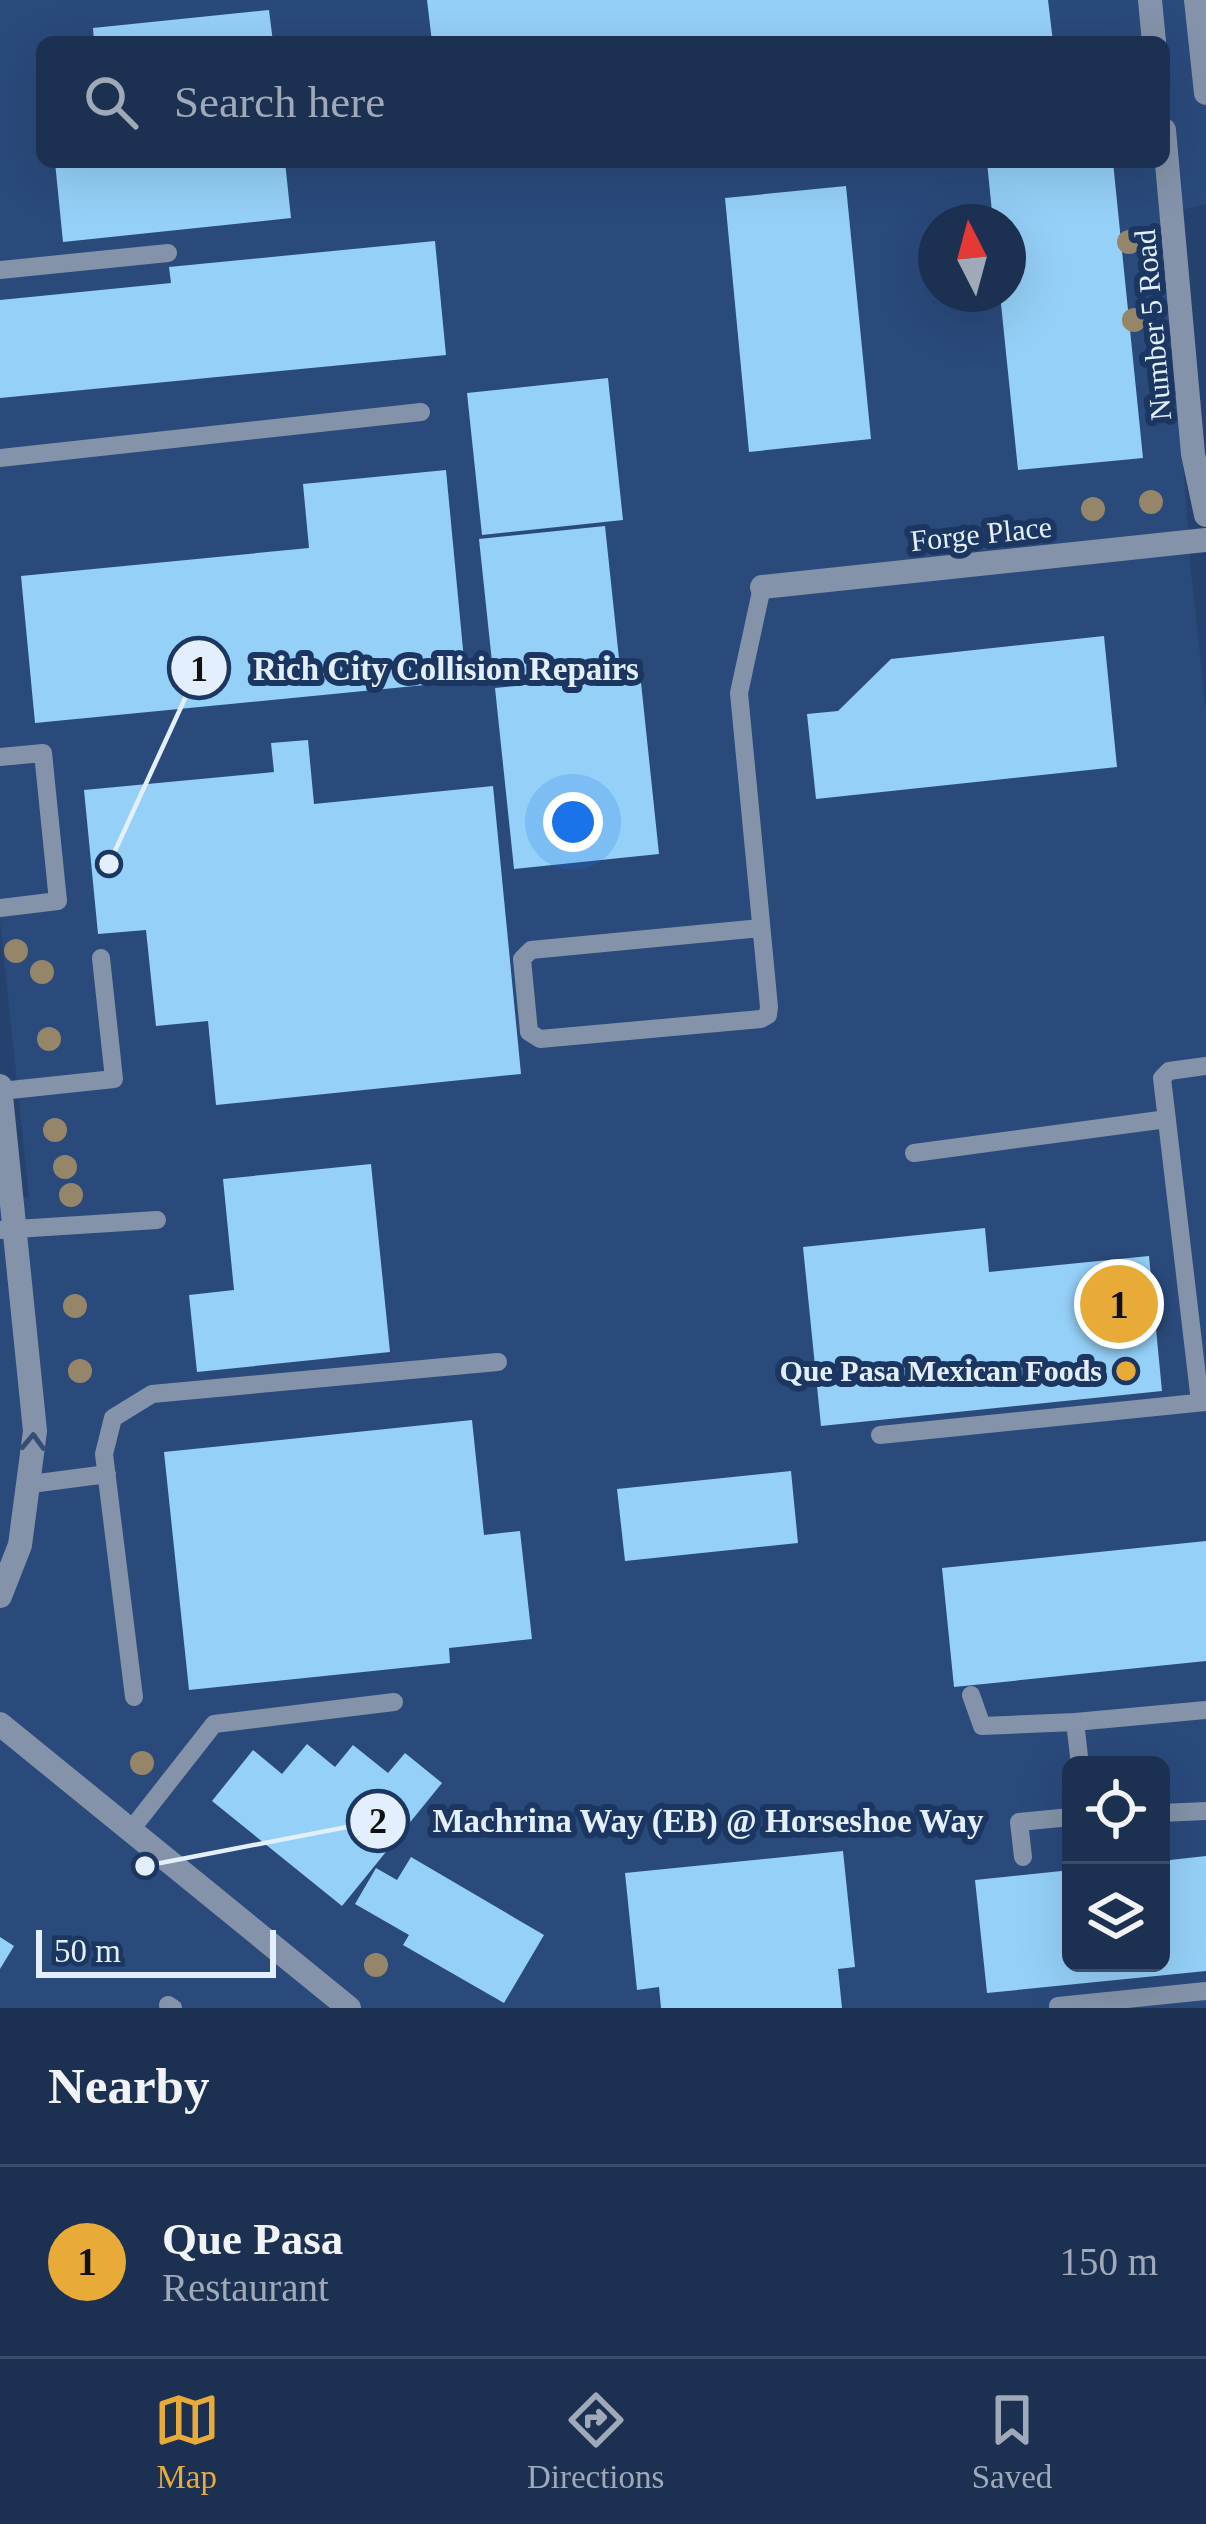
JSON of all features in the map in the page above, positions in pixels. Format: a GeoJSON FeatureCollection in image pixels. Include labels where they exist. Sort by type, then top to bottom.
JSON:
{"type":"FeatureCollection","features":[{"type":"Feature","properties":{"kind":"street"},"geometry":{"type":"LineString","coordinates":[[1150,0],[1153,36]]}},
{"type":"Feature","properties":{"kind":"street"},"geometry":{"type":"LineString","coordinates":[[1196,0],[1206,93]]}},
{"type":"Feature","properties":{"kind":"street","name":"Number 5 Road"},"geometry":{"type":"LineString","coordinates":[[1167,168],[1193,454],[1206,514]]}},
{"type":"Feature","properties":{"kind":"street","name":"Forge Place"},"geometry":{"type":"LineString","coordinates":[[762,586],[1206,540]]}},
{"type":"Feature","properties":{"kind":"street"},"geometry":{"type":"LineString","coordinates":[[0,1088],[7,1230],[35,1431],[20,1545],[0,1596]]}},
{"type":"Feature","properties":{"kind":"street"},"geometry":{"type":"LineString","coordinates":[[0,1724],[348,2008]]}},
{"type":"Feature","properties":{"kind":"lane"},"geometry":{"type":"LineString","coordinates":[[0,270],[168,254]]}},
{"type":"Feature","properties":{"kind":"lane"},"geometry":{"type":"LineString","coordinates":[[0,458],[421,412]]}},
{"type":"Feature","properties":{"kind":"lane"},"geometry":{"type":"LineString","coordinates":[[761,928],[531,950],[522,959],[529,1032],[540,1039],[761,1019],[769,1006],[739,693],[762,586]]}},
{"type":"Feature","properties":{"kind":"lane"},"geometry":{"type":"LineString","coordinates":[[0,757],[43,753],[58,901],[0,908]]}},
{"type":"Feature","properties":{"kind":"lane"},"geometry":{"type":"LineString","coordinates":[[0,1088],[114,1078],[101,958]]}},
{"type":"Feature","properties":{"kind":"lane"},"geometry":{"type":"LineString","coordinates":[[880,1435],[1203,1402],[1164,1073],[1206,1066]]}},
{"type":"Feature","properties":{"kind":"lane"},"geometry":{"type":"LineString","coordinates":[[914,1153],[1167,1119]]}},
{"type":"Feature","properties":{"kind":"lane"},"geometry":{"type":"LineString","coordinates":[[7,1230],[157,1220]]}},
{"type":"Feature","properties":{"kind":"lane"},"geometry":{"type":"LineString","coordinates":[[134,1697],[104,1454],[113,1418],[152,1394],[498,1362]]}},
{"type":"Feature","properties":{"kind":"lane"},"geometry":{"type":"LineString","coordinates":[[31,1484],[107,1474]]}},
{"type":"Feature","properties":{"kind":"lane"},"geometry":{"type":"LineString","coordinates":[[971,1695],[982,1726],[1206,1710]]}},
{"type":"Feature","properties":{"kind":"lane"},"geometry":{"type":"LineString","coordinates":[[130,1831],[214,1724],[394,1702]]}},
{"type":"Feature","properties":{"kind":"lane"},"geometry":{"type":"LineString","coordinates":[[1075,1722],[1079,1756]]}},
{"type":"Feature","properties":{"kind":"lane"},"geometry":{"type":"LineString","coordinates":[[1170,1813],[1206,1811]]}},
{"type":"Feature","properties":{"kind":"lane"},"geometry":{"type":"LineString","coordinates":[[1023,1857],[1019,1822],[1062,1818]]}},
{"type":"Feature","properties":{"kind":"lane"},"geometry":{"type":"LineString","coordinates":[[1052,2007],[1206,1991]]}},
{"type":"Feature","properties":{"kind":"shaded area"},"geometry":{"type":"Polygon","coordinates":[[[0,0],[1206,0],[1206,204],[1165,214],[1206,710],[1206,2008],[0,2008],[0,1199],[29,1197],[0,921],[0,0]]]}},
{"type":"Feature","properties":{"kind":"building"},"geometry":{"type":"Polygon","coordinates":[[[427,0],[1048,0],[1052,36],[431,36],[427,0]]]}},
{"type":"Feature","properties":{"kind":"building"},"geometry":{"type":"Polygon","coordinates":[[[269,10],[272,36],[94,36],[93,28],[269,10]]]}},
{"type":"Feature","properties":{"kind":"building"},"geometry":{"type":"Polygon","coordinates":[[[56,168],[286,168],[291,218],[63,242],[56,168]]]}},
{"type":"Feature","properties":{"kind":"building"},"geometry":{"type":"Polygon","coordinates":[[[988,168],[1114,168],[1143,458],[1018,470],[1002,312],[1026,312],[1026,204],[991,204],[988,168]]]}},
{"type":"Feature","properties":{"kind":"building"},"geometry":{"type":"Polygon","coordinates":[[[846,186],[871,439],[749,452],[725,198],[846,186]]]}},
{"type":"Feature","properties":{"kind":"building"},"geometry":{"type":"Polygon","coordinates":[[[435,241],[446,355],[0,398],[0,300],[171,283],[169,267],[435,241]]]}},
{"type":"Feature","properties":{"kind":"building"},"geometry":{"type":"Polygon","coordinates":[[[608,378],[623,520],[482,535],[467,393],[608,378]]]}},
{"type":"Feature","properties":{"kind":"building"},"geometry":{"type":"Polygon","coordinates":[[[446,470],[466,681],[35,723],[21,576],[309,548],[303,484],[446,470]]]}},
{"type":"Feature","properties":{"kind":"building"},"geometry":{"type":"Polygon","coordinates":[[[605,526],[620,668],[494,681],[479,539],[605,526]]]}},
{"type":"Feature","properties":{"kind":"building"},"geometry":{"type":"Polygon","coordinates":[[[1104,636],[1117,767],[816,799],[807,714],[838,711],[891,659],[1104,636]]]}},
{"type":"Feature","properties":{"kind":"building"},"geometry":{"type":"Polygon","coordinates":[[[640,673],[659,854],[514,869],[495,688],[640,673]]]}},
{"type":"Feature","properties":{"kind":"building"},"geometry":{"type":"Polygon","coordinates":[[[308,740],[314,804],[493,786],[521,1074],[216,1105],[208,1021],[156,1026],[146,930],[98,934],[84,790],[274,772],[271,743],[308,740]]]}},
{"type":"Feature","properties":{"kind":"building"},"geometry":{"type":"Polygon","coordinates":[[[371,1164],[390,1352],[197,1372],[189,1295],[234,1290],[223,1179],[371,1164]]]}},
{"type":"Feature","properties":{"kind":"building"},"geometry":{"type":"Polygon","coordinates":[[[985,1228],[989,1272],[1149,1256],[1162,1391],[821,1426],[803,1247],[985,1228]]]}},
{"type":"Feature","properties":{"kind":"building"},"geometry":{"type":"Polygon","coordinates":[[[472,1420],[484,1535],[520,1531],[532,1639],[449,1648],[450,1663],[189,1690],[164,1452],[472,1420]]]}},
{"type":"Feature","properties":{"kind":"building"},"geometry":{"type":"Polygon","coordinates":[[[791,1471],[798,1543],[625,1561],[617,1489],[791,1471]]]}},
{"type":"Feature","properties":{"kind":"building"},"geometry":{"type":"Polygon","coordinates":[[[1206,1541],[1206,1661],[954,1687],[942,1568],[1206,1541]]]}},
{"type":"Feature","properties":{"kind":"building"},"geometry":{"type":"Polygon","coordinates":[[[307,1744],[335,1767],[353,1745],[388,1773],[405,1753],[442,1783],[342,1906],[212,1801],[253,1750],[282,1774],[307,1744]]]}},
{"type":"Feature","properties":{"kind":"building"},"geometry":{"type":"Polygon","coordinates":[[[843,1851],[855,1967],[838,1969],[842,2008],[661,2008],[659,1987],[637,1990],[625,1873],[843,1851]]]}},
{"type":"Feature","properties":{"kind":"building"},"geometry":{"type":"Polygon","coordinates":[[[1206,1856],[1206,1971],[987,1993],[975,1880],[1062,1871],[1062,1972],[1170,1972],[1170,1860],[1206,1856]]]}},
{"type":"Feature","properties":{"kind":"building"},"geometry":{"type":"Polygon","coordinates":[[[411,1857],[544,1935],[504,2003],[403,1945],[409,1935],[355,1904],[376,1868],[397,1880],[411,1857]]]}},
{"type":"Feature","properties":{"kind":"building"},"geometry":{"type":"Polygon","coordinates":[[[0,1937],[14,1946],[0,1969],[0,1937]]]}},
{"type":"Feature","properties":{"kind":"place","name":"Rich City Collision Repairs"},"geometry":{"type":"Point","coordinates":[109,864]}},
{"type":"Feature","properties":{"kind":"place","name":"Que Pasa"},"geometry":{"type":"Point","coordinates":[1119,1304]}},
{"type":"Feature","properties":{"kind":"place","name":"Que Pasa Mexican Foods"},"geometry":{"type":"Point","coordinates":[1126,1371]}},
{"type":"Feature","properties":{"kind":"place","name":"Machrina Way (EB) @ Horseshoe Way"},"geometry":{"type":"Point","coordinates":[145,1866]}}]}
